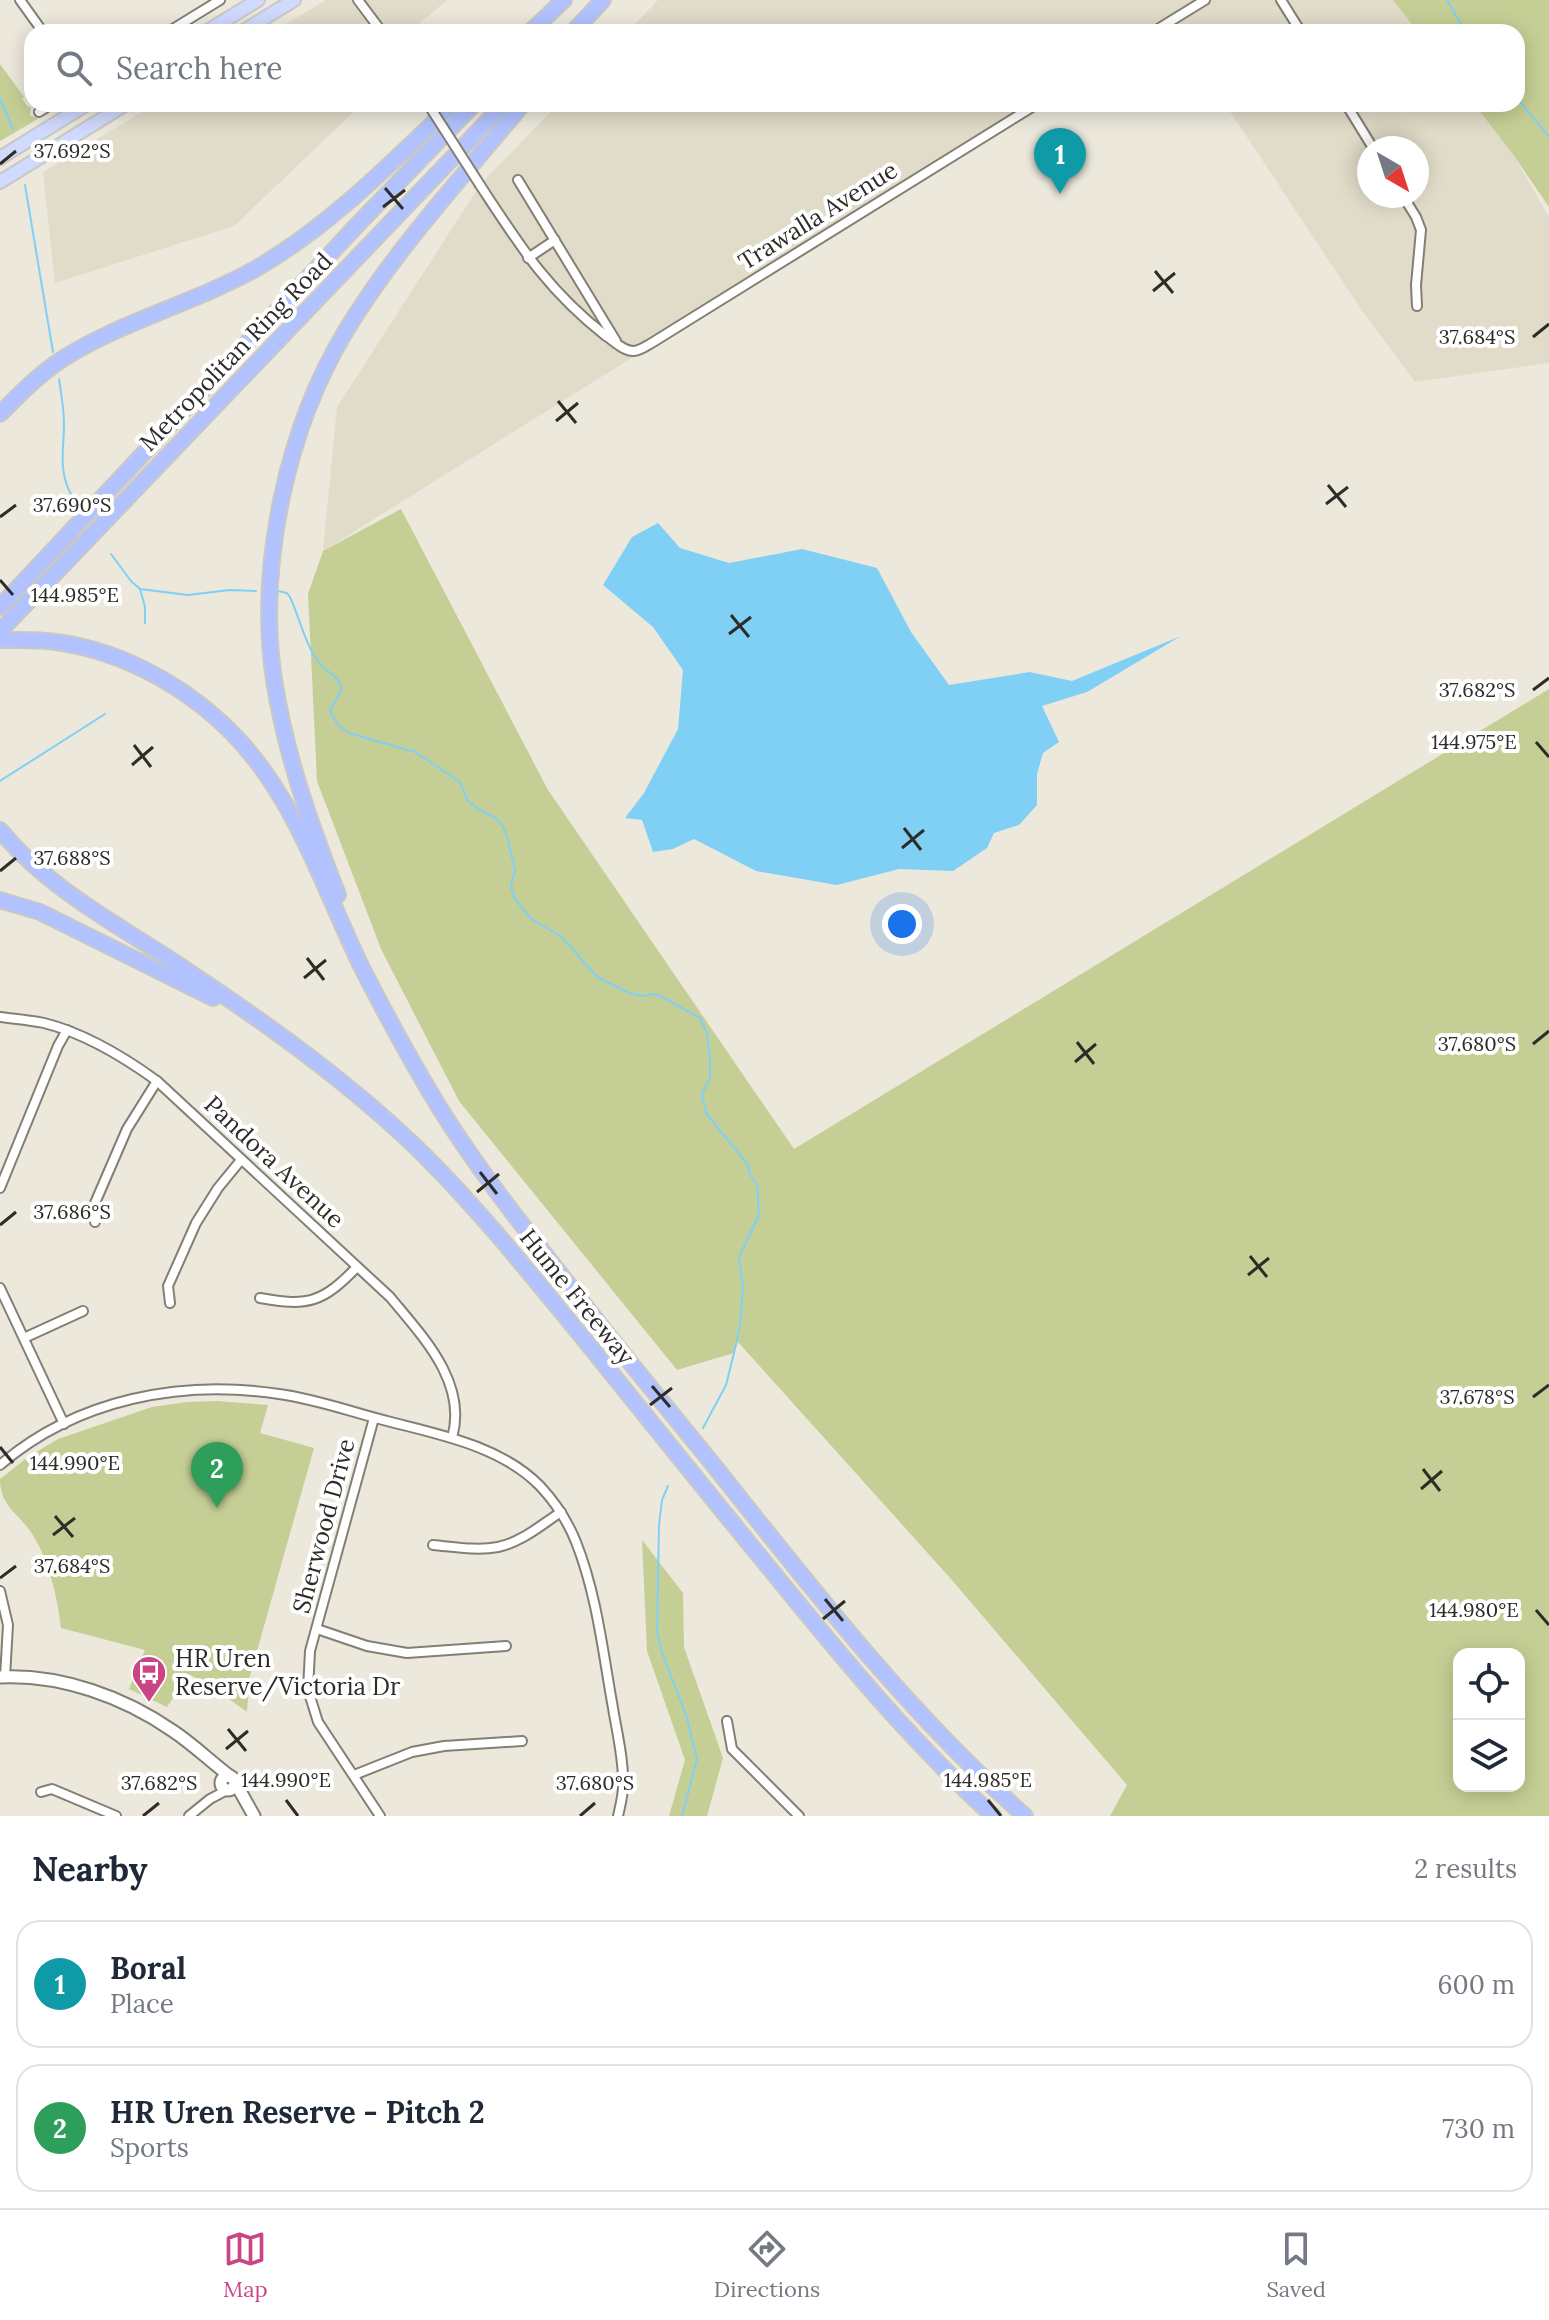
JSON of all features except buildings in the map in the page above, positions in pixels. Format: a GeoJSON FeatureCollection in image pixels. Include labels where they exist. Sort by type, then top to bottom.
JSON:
{"type":"FeatureCollection","features":[{"type":"Feature","properties":{"kind":"highway"},"geometry":{"type":"LineString","coordinates":[[538,24],[564,0]]}},
{"type":"Feature","properties":{"kind":"highway"},"geometry":{"type":"LineString","coordinates":[[551,24],[574,0]]}},
{"type":"Feature","properties":{"kind":"highway"},"geometry":{"type":"LineString","coordinates":[[580,24],[603,0]]}},
{"type":"Feature","properties":{"kind":"highway"},"geometry":{"type":"LineString","coordinates":[[590,24],[610,0]]}},
{"type":"Feature","properties":{"kind":"highway"},"geometry":{"type":"LineString","coordinates":[[0,414],[38,377],[85,346],[233,281],[301,240],[346,204],[444,112]]}},
{"type":"Feature","properties":{"kind":"highway","name":"Metropolitan Ring Road"},"geometry":{"type":"LineString","coordinates":[[0,607],[466,112]]}},
{"type":"Feature","properties":{"kind":"highway","name":"Metropolitan Ring Road"},"geometry":{"type":"LineString","coordinates":[[0,631],[496,112]]}},
{"type":"Feature","properties":{"kind":"highway"},"geometry":{"type":"LineString","coordinates":[[382,1005],[302,800],[282,724],[271,639],[274,548],[282,498],[294,453],[311,402],[331,357],[379,281],[516,112]]}},
{"type":"Feature","properties":{"kind":"highway"},"geometry":{"type":"LineString","coordinates":[[0,640],[63,643],[130,662],[190,697],[232,732],[271,782],[295,823],[382,1005]]}},
{"type":"Feature","properties":{"kind":"highway"},"geometry":{"type":"LineString","coordinates":[[0,830],[35,867],[64,891],[187,970],[253,1018]]}},
{"type":"Feature","properties":{"kind":"highway"},"geometry":{"type":"LineString","coordinates":[[0,900],[40,912],[253,1018]]}},
{"type":"Feature","properties":{"kind":"highway","name":"Hume Freeway"},"geometry":{"type":"LineString","coordinates":[[382,1005],[463,1144],[586,1308],[868,1657],[956,1752],[1025,1816]]}},
{"type":"Feature","properties":{"kind":"highway","name":"Hume Freeway"},"geometry":{"type":"LineString","coordinates":[[253,1018],[344,1083],[408,1139],[454,1186],[533,1277],[851,1669],[938,1764],[993,1816]]}},
{"type":"Feature","properties":{"kind":"main road"},"geometry":{"type":"LineString","coordinates":[[219,24],[258,0]]}},
{"type":"Feature","properties":{"kind":"main road"},"geometry":{"type":"LineString","coordinates":[[255,24],[294,0]]}},
{"type":"Feature","properties":{"kind":"main road"},"geometry":{"type":"LineString","coordinates":[[0,158],[74,112]]}},
{"type":"Feature","properties":{"kind":"main road"},"geometry":{"type":"LineString","coordinates":[[0,182],[113,112]]}},
{"type":"Feature","properties":{"kind":"main road"},"geometry":{"type":"LineString","coordinates":[[59,121],[69,139]]}},
{"type":"Feature","properties":{"kind":"street"},"geometry":{"type":"LineString","coordinates":[[21,0],[38,24]]}},
{"type":"Feature","properties":{"kind":"street"},"geometry":{"type":"LineString","coordinates":[[181,24],[220,0]]}},
{"type":"Feature","properties":{"kind":"street"},"geometry":{"type":"LineString","coordinates":[[358,0],[376,24]]}},
{"type":"Feature","properties":{"kind":"street"},"geometry":{"type":"LineString","coordinates":[[366,0],[374,21]]}},
{"type":"Feature","properties":{"kind":"street"},"geometry":{"type":"LineString","coordinates":[[1166,24],[1205,0]]}},
{"type":"Feature","properties":{"kind":"street"},"geometry":{"type":"LineString","coordinates":[[1281,0],[1296,24]]}},
{"type":"Feature","properties":{"kind":"street"},"geometry":{"type":"LineString","coordinates":[[433,112],[528,258],[567,302],[619,345]]}},
{"type":"Feature","properties":{"kind":"street","name":"Trawalla Avenue"},"geometry":{"type":"LineString","coordinates":[[619,345],[631,351],[641,349],[1024,112]]}},
{"type":"Feature","properties":{"kind":"street"},"geometry":{"type":"LineString","coordinates":[[1351,112],[1366,136]]}},
{"type":"Feature","properties":{"kind":"street"},"geometry":{"type":"LineString","coordinates":[[518,180],[619,345]]}},
{"type":"Feature","properties":{"kind":"street"},"geometry":{"type":"LineString","coordinates":[[1410,208],[1421,230],[1417,306]]}},
{"type":"Feature","properties":{"kind":"street"},"geometry":{"type":"LineString","coordinates":[[528,258],[555,240]]}},
{"type":"Feature","properties":{"kind":"street","name":"Pandora Avenue"},"geometry":{"type":"LineString","coordinates":[[0,1017],[67,1030],[132,1063],[157,1081],[390,1297],[446,1371],[454,1413],[449,1437]]}},
{"type":"Feature","properties":{"kind":"street"},"geometry":{"type":"LineString","coordinates":[[0,1188],[67,1030]]}},
{"type":"Feature","properties":{"kind":"street"},"geometry":{"type":"LineString","coordinates":[[95,1222],[95,1203],[116,1154],[157,1081]]}},
{"type":"Feature","properties":{"kind":"street"},"geometry":{"type":"LineString","coordinates":[[170,1303],[168,1286],[196,1223],[218,1188],[241,1160]]}},
{"type":"Feature","properties":{"kind":"street"},"geometry":{"type":"LineString","coordinates":[[260,1298],[290,1304],[302,1303],[333,1289],[357,1267]]}},
{"type":"Feature","properties":{"kind":"street"},"geometry":{"type":"LineString","coordinates":[[0,1290],[64,1424]]}},
{"type":"Feature","properties":{"kind":"street"},"geometry":{"type":"LineString","coordinates":[[24,1338],[83,1311]]}},
{"type":"Feature","properties":{"kind":"street"},"geometry":{"type":"LineString","coordinates":[[0,1465],[25,1445],[103,1407],[156,1393],[208,1389],[279,1394],[449,1437],[486,1450],[541,1488],[561,1512],[586,1569],[622,1764],[623,1788],[618,1816]]}},
{"type":"Feature","properties":{"kind":"street","name":"Sherwood Drive"},"geometry":{"type":"LineString","coordinates":[[374,1418],[310,1651],[308,1690],[318,1722],[380,1816]]}},
{"type":"Feature","properties":{"kind":"street"},"geometry":{"type":"LineString","coordinates":[[433,1545],[500,1547],[527,1536],[561,1512]]}},
{"type":"Feature","properties":{"kind":"street"},"geometry":{"type":"LineString","coordinates":[[0,1591],[8,1625],[3,1677],[49,1681],[100,1693],[158,1721],[204,1756],[251,1811]]}},
{"type":"Feature","properties":{"kind":"street"},"geometry":{"type":"LineString","coordinates":[[317,1629],[367,1646],[407,1653],[506,1646]]}},
{"type":"Feature","properties":{"kind":"street"},"geometry":{"type":"LineString","coordinates":[[727,1721],[732,1749],[799,1816]]}},
{"type":"Feature","properties":{"kind":"street"},"geometry":{"type":"LineString","coordinates":[[354,1775],[412,1752],[522,1741]]}},
{"type":"Feature","properties":{"kind":"street"},"geometry":{"type":"LineString","coordinates":[[189,1816],[227,1784]]}},
{"type":"Feature","properties":{"kind":"street"},"geometry":{"type":"LineString","coordinates":[[41,1792],[52,1789],[116,1816]]}},
{"type":"Feature","properties":{"kind":"shaded area"},"geometry":{"type":"Polygon","coordinates":[[[326,0],[447,0],[419,24],[286,24],[326,0]]]}},
{"type":"Feature","properties":{"kind":"shaded area"},"geometry":{"type":"Polygon","coordinates":[[[658,0],[1393,0],[1412,24],[1170,22],[635,24],[658,0]]]}},
{"type":"Feature","properties":{"kind":"shaded area"},"geometry":{"type":"Polygon","coordinates":[[[142,112],[354,112],[234,226],[55,283],[43,172],[142,112]]]}},
{"type":"Feature","properties":{"kind":"shaded area"},"geometry":{"type":"Polygon","coordinates":[[[550,112],[1025,112],[323,551],[337,407],[480,185],[550,112]]]}},
{"type":"Feature","properties":{"kind":"shaded area"},"geometry":{"type":"Polygon","coordinates":[[[1230,112],[1480,112],[1512,153],[1549,217],[1549,363],[1415,382],[1361,309],[1230,112]]]}},
{"type":"Feature","properties":{"kind":"green space"},"geometry":{"type":"Polygon","coordinates":[[[1393,0],[1549,0],[1549,207],[1480,112],[1525,112],[1525,24],[1412,24],[1393,0]]]}},
{"type":"Feature","properties":{"kind":"green space"},"geometry":{"type":"Polygon","coordinates":[[[0,64],[24,97],[24,112],[30,112],[30,115],[38,119],[0,141],[0,64]]]}},
{"type":"Feature","properties":{"kind":"green space"},"geometry":{"type":"Polygon","coordinates":[[[401,509],[548,790],[794,1149],[1549,689],[1549,1816],[1110,1816],[1127,1785],[951,1579],[738,1342],[734,1353],[677,1370],[459,1101],[381,949],[317,781],[308,594],[323,551],[401,509]]]}},
{"type":"Feature","properties":{"kind":"green space"},"geometry":{"type":"Polygon","coordinates":[[[217,1401],[268,1405],[260,1433],[314,1448],[250,1676],[247,1712],[189,1674],[167,1707],[129,1689],[145,1650],[61,1628],[55,1592],[40,1547],[7,1504],[0,1479],[58,1439],[152,1407],[217,1401]]]}},
{"type":"Feature","properties":{"kind":"green space"},"geometry":{"type":"Polygon","coordinates":[[[642,1540],[683,1593],[684,1647],[723,1758],[707,1816],[669,1816],[685,1760],[647,1651],[642,1540]]]}},
{"type":"Feature","properties":{"kind":"water"},"geometry":{"type":"Polygon","coordinates":[[[658,523],[680,548],[729,563],[802,549],[877,568],[911,632],[949,685],[1030,672],[1072,681],[1181,636],[1087,692],[1042,706],[1059,742],[1043,753],[1037,774],[1037,805],[1019,825],[994,833],[987,848],[953,871],[899,869],[837,885],[756,871],[694,839],[673,849],[653,852],[642,820],[625,818],[644,793],[678,729],[683,670],[653,627],[603,585],[632,537],[658,523]]]}},
{"type":"Feature","properties":{"kind":"waterway"},"geometry":{"type":"LineString","coordinates":[[1447,0],[1461,24]]}},
{"type":"Feature","properties":{"kind":"waterway"},"geometry":{"type":"LineString","coordinates":[[0,98],[13,129]]}},
{"type":"Feature","properties":{"kind":"waterway"},"geometry":{"type":"LineString","coordinates":[[1525,108],[1549,137]]}},
{"type":"Feature","properties":{"kind":"waterway"},"geometry":{"type":"LineString","coordinates":[[25,185],[53,352]]}},
{"type":"Feature","properties":{"kind":"waterway"},"geometry":{"type":"LineString","coordinates":[[59,379],[64,418],[63,468],[71,494]]}},
{"type":"Feature","properties":{"kind":"waterway"},"geometry":{"type":"LineString","coordinates":[[111,554],[140,589],[188,595],[230,590],[256,591]]}},
{"type":"Feature","properties":{"kind":"waterway"},"geometry":{"type":"LineString","coordinates":[[140,589],[145,623]]}},
{"type":"Feature","properties":{"kind":"waterway"},"geometry":{"type":"LineString","coordinates":[[278,591],[290,597],[314,656],[340,684],[340,693],[330,710],[335,721],[349,733],[415,752],[460,782],[468,801],[497,819],[503,827],[515,870],[511,886],[514,898],[531,919],[562,937],[597,977],[629,993],[662,997],[700,1018],[707,1033],[710,1057],[710,1078],[702,1094],[706,1113],[748,1165],[750,1175],[757,1184],[759,1215],[739,1257],[743,1287],[740,1325],[726,1385],[703,1428]]}},
{"type":"Feature","properties":{"kind":"waterway"},"geometry":{"type":"LineString","coordinates":[[0,781],[105,714]]}},
{"type":"Feature","properties":{"kind":"waterway"},"geometry":{"type":"LineString","coordinates":[[668,1486],[662,1500],[659,1525],[657,1631],[661,1650],[686,1715],[697,1759],[682,1816]]}},
{"type":"Feature","properties":{"kind":"place","name":"Boral"},"geometry":{"type":"Point","coordinates":[1060,194]}},
{"type":"Feature","properties":{"kind":"place","name":"HR Uren Reserve - Pitch 2"},"geometry":{"type":"Point","coordinates":[217,1508]}},
{"type":"Feature","properties":{"kind":"place","name":"HR Uren Reserve/Victoria Dr"},"geometry":{"type":"Point","coordinates":[149,1704]}}]}
